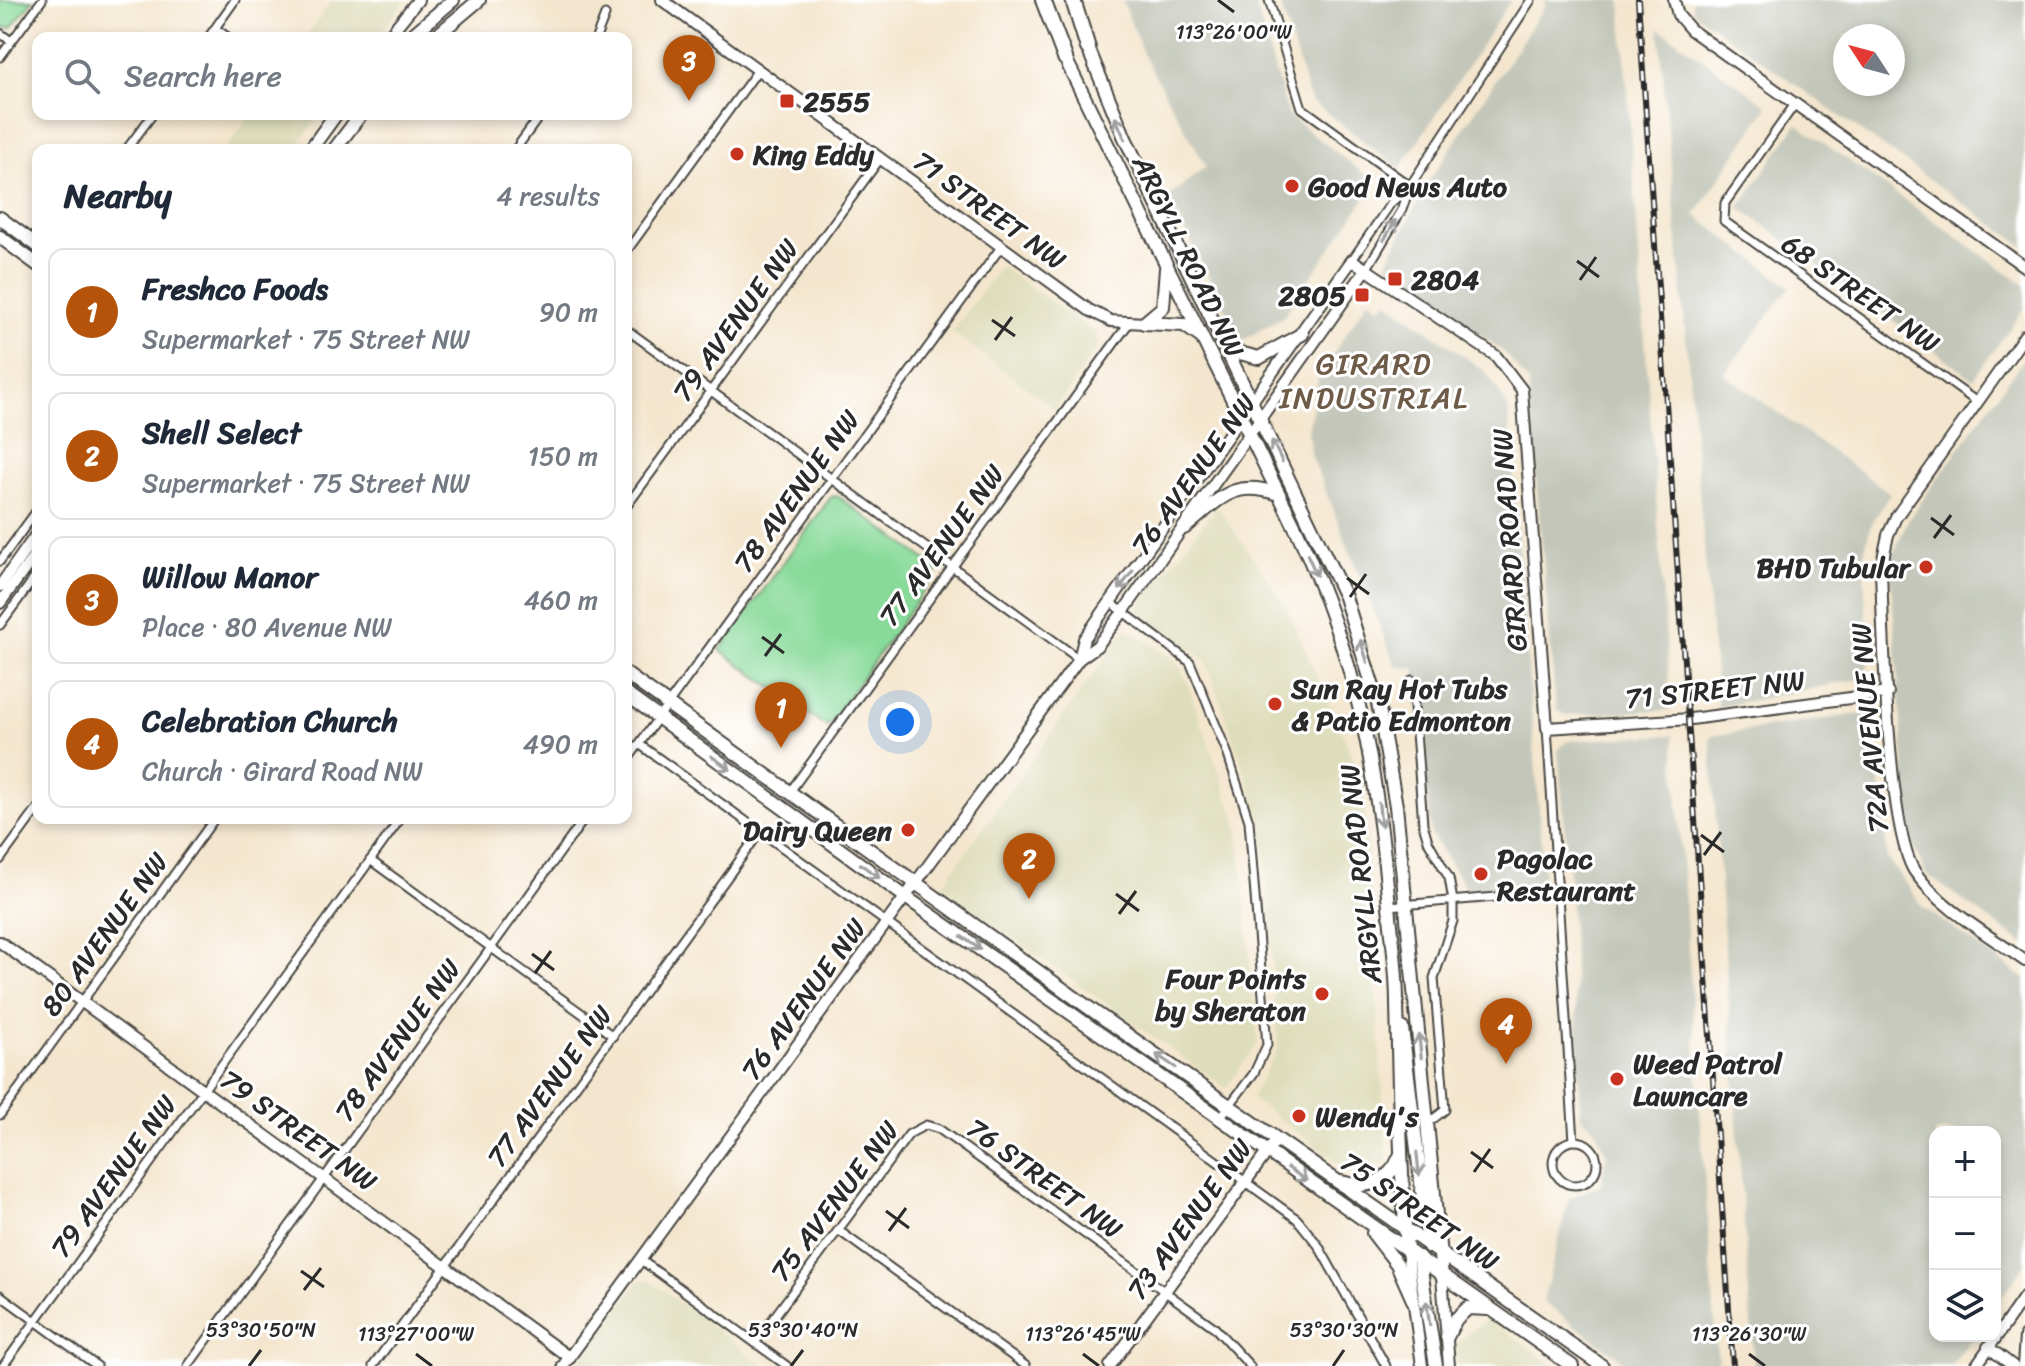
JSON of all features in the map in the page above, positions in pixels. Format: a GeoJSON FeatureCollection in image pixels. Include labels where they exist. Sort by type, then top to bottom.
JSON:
{"type":"FeatureCollection","features":[{"type":"Feature","properties":{"kind":"highway"},"geometry":{"type":"LineString","coordinates":[[1043,0],[1065,58]]}},
{"type":"Feature","properties":{"kind":"highway"},"geometry":{"type":"LineString","coordinates":[[1073,0],[1088,48]]}},
{"type":"Feature","properties":{"kind":"main road"},"geometry":{"type":"LineString","coordinates":[[416,32],[453,0]]}},
{"type":"Feature","properties":{"kind":"main road"},"geometry":{"type":"LineString","coordinates":[[441,32],[479,0]]}},
{"type":"Feature","properties":{"kind":"main road","name":"ARGYLL ROAD NW"},"geometry":{"type":"LineString","coordinates":[[1088,48],[1119,127],[1337,577],[1365,654],[1392,773],[1442,1276]]}},
{"type":"Feature","properties":{"kind":"main road","name":"ARGYLL ROAD NW"},"geometry":{"type":"LineString","coordinates":[[1065,58],[1279,494],[1329,604],[1358,694],[1376,777],[1389,906],[1397,1003],[1396,1049],[1407,1251]]}},
{"type":"Feature","properties":{"kind":"main road"},"geometry":{"type":"LineString","coordinates":[[314,144],[331,120]]}},
{"type":"Feature","properties":{"kind":"main road"},"geometry":{"type":"LineString","coordinates":[[338,144],[356,120]]}},
{"type":"Feature","properties":{"kind":"main road"},"geometry":{"type":"LineString","coordinates":[[0,218],[32,242]]}},
{"type":"Feature","properties":{"kind":"main road"},"geometry":{"type":"LineString","coordinates":[[0,237],[32,261]]}},
{"type":"Feature","properties":{"kind":"main road"},"geometry":{"type":"LineString","coordinates":[[1144,323],[1165,301],[1166,263]]}},
{"type":"Feature","properties":{"kind":"main road"},"geometry":{"type":"LineString","coordinates":[[1144,323],[1184,325],[1204,339]]}},
{"type":"Feature","properties":{"kind":"main road"},"geometry":{"type":"LineString","coordinates":[[1228,350],[1259,358],[1302,334]]}},
{"type":"Feature","properties":{"kind":"main road"},"geometry":{"type":"LineString","coordinates":[[1184,528],[1230,491],[1251,486],[1279,494]]}},
{"type":"Feature","properties":{"kind":"main road","name":"75 STREET NW"},"geometry":{"type":"LineString","coordinates":[[632,678],[916,885],[1602,1366]]}},
{"type":"Feature","properties":{"kind":"main road","name":"75 STREET NW"},"geometry":{"type":"LineString","coordinates":[[632,698],[907,898],[1572,1366]]}},
{"type":"Feature","properties":{"kind":"main road"},"geometry":{"type":"LineString","coordinates":[[1397,1003],[1408,1064],[1428,1244],[1442,1276]]}},
{"type":"Feature","properties":{"kind":"main road"},"geometry":{"type":"LineString","coordinates":[[1330,1178],[1362,1186],[1378,1182],[1392,1171],[1401,1153]]}},
{"type":"Feature","properties":{"kind":"main road"},"geometry":{"type":"LineString","coordinates":[[1364,1221],[1397,1264],[1413,1300]]}},
{"type":"Feature","properties":{"kind":"main road"},"geometry":{"type":"LineString","coordinates":[[1405,1230],[1420,1259],[1436,1366]]}},
{"type":"Feature","properties":{"kind":"main road"},"geometry":{"type":"LineString","coordinates":[[1447,1337],[1456,1319],[1468,1308],[1479,1306],[1493,1311]]}},
{"type":"Feature","properties":{"kind":"street"},"geometry":{"type":"LineString","coordinates":[[0,57],[42,0]]}},
{"type":"Feature","properties":{"kind":"street"},"geometry":{"type":"LineString","coordinates":[[212,32],[235,0]]}},
{"type":"Feature","properties":{"kind":"street"},"geometry":{"type":"LineString","coordinates":[[392,32],[418,0]]}},
{"type":"Feature","properties":{"kind":"street","name":"71 STREET NW"},"geometry":{"type":"LineString","coordinates":[[662,0],[1094,314],[1129,323],[1144,323]]}},
{"type":"Feature","properties":{"kind":"street"},"geometry":{"type":"LineString","coordinates":[[1269,0],[1302,108],[1410,186]]}},
{"type":"Feature","properties":{"kind":"street","name":"76 AVENUE NW"},"geometry":{"type":"LineString","coordinates":[[566,1362],[1079,659],[1097,646],[1251,437],[1365,271],[1402,210],[1410,186],[1531,0]]}},
{"type":"Feature","properties":{"kind":"street"},"geometry":{"type":"LineString","coordinates":[[1674,0],[1678,15],[1691,30],[2025,267]]}},
{"type":"Feature","properties":{"kind":"street"},"geometry":{"type":"LineString","coordinates":[[598,32],[605,15]]}},
{"type":"Feature","properties":{"kind":"street"},"geometry":{"type":"LineString","coordinates":[[215,28],[221,32]]}},
{"type":"Feature","properties":{"kind":"street"},"geometry":{"type":"LineString","coordinates":[[0,33],[11,41]]}},
{"type":"Feature","properties":{"kind":"street"},"geometry":{"type":"LineString","coordinates":[[632,244],[758,70]]}},
{"type":"Feature","properties":{"kind":"street","name":"68 STREET NW"},"geometry":{"type":"LineString","coordinates":[[1795,104],[1725,203],[1722,216],[1730,228],[1977,402]]}},
{"type":"Feature","properties":{"kind":"street"},"geometry":{"type":"LineString","coordinates":[[130,144],[148,120]]}},
{"type":"Feature","properties":{"kind":"street"},"geometry":{"type":"LineString","coordinates":[[519,144],[537,120]]}},
{"type":"Feature","properties":{"kind":"street","name":"79 AVENUE NW"},"geometry":{"type":"LineString","coordinates":[[632,499],[880,159]]}},
{"type":"Feature","properties":{"kind":"street","name":"76 AVENUE NW"},"geometry":{"type":"LineString","coordinates":[[1079,659],[1084,639],[1254,403],[1391,203],[1410,186]]}},
{"type":"Feature","properties":{"kind":"street","name":"78 AVENUE NW"},"geometry":{"type":"LineString","coordinates":[[632,754],[1001,247]]}},
{"type":"Feature","properties":{"kind":"street","name":"GIRARD ROAD NW"},"geometry":{"type":"LineString","coordinates":[[1352,260],[1496,356],[1522,390],[1574,1141]]}},
{"type":"Feature","properties":{"kind":"street","name":"77 AVENUE NW"},"geometry":{"type":"LineString","coordinates":[[789,793],[1129,323]]}},
{"type":"Feature","properties":{"kind":"street"},"geometry":{"type":"LineString","coordinates":[[632,333],[1079,659]]}},
{"type":"Feature","properties":{"kind":"street","name":"72A AVENUE NW"},"geometry":{"type":"LineString","coordinates":[[2025,335],[1896,517],[1884,545],[1881,568],[1900,834],[1914,870],[1946,902],[2025,961]]}},
{"type":"Feature","properties":{"kind":"street"},"geometry":{"type":"LineString","coordinates":[[0,561],[32,517]]}},
{"type":"Feature","properties":{"kind":"street"},"geometry":{"type":"LineString","coordinates":[[0,586],[32,541]]}},
{"type":"Feature","properties":{"kind":"street"},"geometry":{"type":"LineString","coordinates":[[0,603],[32,559]]}},
{"type":"Feature","properties":{"kind":"street"},"geometry":{"type":"LineString","coordinates":[[0,625],[32,581]]}},
{"type":"Feature","properties":{"kind":"street"},"geometry":{"type":"LineString","coordinates":[[1110,602],[1185,656],[1196,672],[1249,821],[1267,1045],[1254,1073],[1220,1118]]}},
{"type":"Feature","properties":{"kind":"street"},"geometry":{"type":"LineString","coordinates":[[1412,680],[1423,824],[1428,841],[1449,878],[1453,901],[1453,921],[1434,978],[1445,1110],[1428,1123]]}},
{"type":"Feature","properties":{"kind":"street","name":"71 STREET NW"},"geometry":{"type":"LineString","coordinates":[[1547,728],[1691,719],[1888,693]]}},
{"type":"Feature","properties":{"kind":"street"},"geometry":{"type":"LineString","coordinates":[[639,744],[1306,1228],[1386,1366]]}},
{"type":"Feature","properties":{"kind":"street"},"geometry":{"type":"LineString","coordinates":[[0,860],[32,816]]}},
{"type":"Feature","properties":{"kind":"street","name":"80 AVENUE NW"},"geometry":{"type":"LineString","coordinates":[[0,1115],[211,824]]}},
{"type":"Feature","properties":{"kind":"street","name":"79 AVENUE NW"},"geometry":{"type":"LineString","coordinates":[[3,1366],[397,824]]}},
{"type":"Feature","properties":{"kind":"street","name":"78 AVENUE NW"},"geometry":{"type":"LineString","coordinates":[[188,1366],[581,824]]}},
{"type":"Feature","properties":{"kind":"street","name":"77 AVENUE NW"},"geometry":{"type":"LineString","coordinates":[[373,1366],[760,832]]}},
{"type":"Feature","properties":{"kind":"street"},"geometry":{"type":"LineString","coordinates":[[370,860],[613,1036]]}},
{"type":"Feature","properties":{"kind":"street"},"geometry":{"type":"LineString","coordinates":[[1389,906],[1557,892]]}},
{"type":"Feature","properties":{"kind":"street","name":"79 STREET NW"},"geometry":{"type":"LineString","coordinates":[[0,942],[446,1267],[566,1362]]}},
{"type":"Feature","properties":{"kind":"street","name":"75 AVENUE NW"},"geometry":{"type":"LineString","coordinates":[[755,1343],[909,1134],[922,1126]]}},
{"type":"Feature","properties":{"kind":"street","name":"76 STREET NW"},"geometry":{"type":"LineString","coordinates":[[922,1126],[939,1129],[1166,1291],[1223,1334],[1250,1366]]}},
{"type":"Feature","properties":{"kind":"street","name":"73 AVENUE NW"},"geometry":{"type":"LineString","coordinates":[[1110,1366],[1277,1139]]}},
{"type":"Feature","properties":{"kind":"street"},"geometry":{"type":"LineString","coordinates":[[1574,1141],[1593,1149],[1598,1163],[1589,1181],[1575,1185],[1557,1175],[1554,1161],[1560,1147],[1574,1141]]}},
{"type":"Feature","properties":{"kind":"street"},"geometry":{"type":"LineString","coordinates":[[838,1230],[1026,1366]]}},
{"type":"Feature","properties":{"kind":"street","name":"ARGYLL ROAD NW"},"geometry":{"type":"LineString","coordinates":[[1407,1251],[1422,1366]]}},
{"type":"Feature","properties":{"kind":"street"},"geometry":{"type":"LineString","coordinates":[[641,1260],[787,1366]]}},
{"type":"Feature","properties":{"kind":"street","name":"ARGYLL ROAD NW"},"geometry":{"type":"LineString","coordinates":[[1442,1276],[1449,1366]]}},
{"type":"Feature","properties":{"kind":"street"},"geometry":{"type":"LineString","coordinates":[[0,1295],[97,1366]]}},
{"type":"Feature","properties":{"kind":"street"},"geometry":{"type":"LineString","coordinates":[[1976,1366],[2025,1296]]}},
{"type":"Feature","properties":{"kind":"street"},"geometry":{"type":"LineString","coordinates":[[2023,1366],[2025,1336]]}},
{"type":"Feature","properties":{"kind":"street"},"geometry":{"type":"LineString","coordinates":[[1988,1347],[2013,1366]]}},
{"type":"Feature","properties":{"kind":"shaded area"},"geometry":{"type":"Polygon","coordinates":[[[332,0],[406,0],[382,32],[309,32],[332,0]]]}},
{"type":"Feature","properties":{"kind":"shaded area"},"geometry":{"type":"Polygon","coordinates":[[[1122,0],[1254,0],[1288,115],[1376,183],[1284,316],[1242,341],[1168,197],[1206,166],[1144,56],[1122,0]]]}},
{"type":"Feature","properties":{"kind":"shaded area"},"geometry":{"type":"Polygon","coordinates":[[[1279,0],[1511,0],[1400,169],[1310,100],[1279,0]]]}},
{"type":"Feature","properties":{"kind":"shaded area"},"geometry":{"type":"Polygon","coordinates":[[[1545,0],[1621,0],[1671,710],[1564,715],[1556,709],[1528,382],[1505,353],[1386,263],[1429,181],[1545,6],[1545,0]]]}},
{"type":"Feature","properties":{"kind":"shaded area"},"geometry":{"type":"Polygon","coordinates":[[[1692,0],[2025,0],[2025,247],[1693,12],[1692,0]]]}},
{"type":"Feature","properties":{"kind":"shaded area"},"geometry":{"type":"Polygon","coordinates":[[[1659,28],[1768,106],[1695,215],[1790,287],[1724,374],[1890,493],[1871,525],[1863,556],[1869,663],[1861,679],[1718,707],[1659,28]]]}},
{"type":"Feature","properties":{"kind":"shaded area"},"geometry":{"type":"Polygon","coordinates":[[[247,120],[316,120],[298,144],[229,144],[247,120]]]}},
{"type":"Feature","properties":{"kind":"shaded area"},"geometry":{"type":"Polygon","coordinates":[[[1797,124],[2025,285],[2025,307],[1973,379],[1739,207],[1797,124]]]}},
{"type":"Feature","properties":{"kind":"shaded area"},"geometry":{"type":"Polygon","coordinates":[[[1000,266],[1096,333],[1098,346],[1055,409],[952,332],[1000,266]]]}},
{"type":"Feature","properties":{"kind":"shaded area"},"geometry":{"type":"Polygon","coordinates":[[[1369,299],[1381,308],[1386,301],[1486,372],[1508,407],[1544,874],[1537,884],[1468,891],[1431,834],[1415,668],[1396,667],[1310,452],[1308,431],[1319,375],[1369,299]]]}},
{"type":"Feature","properties":{"kind":"shaded area"},"geometry":{"type":"Polygon","coordinates":[[[2025,357],[2025,945],[1926,874],[1913,844],[1907,806],[1890,561],[1908,520],[2025,357]]]}},
{"type":"Feature","properties":{"kind":"shaded area"},"geometry":{"type":"Polygon","coordinates":[[[1217,506],[1284,602],[1363,781],[1387,1165],[1339,1163],[1251,1098],[1278,1048],[1263,825],[1206,660],[1136,610],[1217,506]]]}},
{"type":"Feature","properties":{"kind":"shaded area"},"geometry":{"type":"Polygon","coordinates":[[[1126,629],[1175,659],[1186,680],[1238,826],[1258,1043],[1226,1088],[941,887],[1126,629]]]}},
{"type":"Feature","properties":{"kind":"shaded area"},"geometry":{"type":"Polygon","coordinates":[[[1873,712],[1887,858],[1923,907],[2025,979],[2025,1265],[2001,1298],[2001,1126],[1929,1126],[1929,1342],[1969,1342],[1951,1366],[1754,1366],[1710,736],[1873,712]]]}},
{"type":"Feature","properties":{"kind":"shaded area"},"geometry":{"type":"Polygon","coordinates":[[[1673,735],[1718,1366],[1630,1366],[1543,1302],[1569,1198],[1601,1184],[1607,1154],[1594,1128],[1581,1116],[1570,885],[1558,750],[1566,741],[1673,735]]]}},
{"type":"Feature","properties":{"kind":"shaded area"},"geometry":{"type":"Polygon","coordinates":[[[648,1279],[765,1366],[575,1366],[639,1281],[648,1279]]]}},
{"type":"Feature","properties":{"kind":"shaded area"},"geometry":{"type":"Polygon","coordinates":[[[1488,1319],[1555,1366],[1457,1366],[1455,1343],[1488,1319]]]}},
{"type":"Feature","properties":{"kind":"green space"},"geometry":{"type":"Polygon","coordinates":[[[0,0],[33,0],[10,29],[0,26],[0,0]]]}},
{"type":"Feature","properties":{"kind":"green space"},"geometry":{"type":"Polygon","coordinates":[[[837,496],[935,566],[937,572],[827,727],[720,650],[831,497],[837,496]]]}},
{"type":"Feature","properties":{"kind":"railway"},"geometry":{"type":"LineString","coordinates":[[1638,0],[1733,1366]]}},
{"type":"Feature","properties":{"kind":"place","name":"Willow Manor"},"geometry":{"type":"Point","coordinates":[689,101]}},
{"type":"Feature","properties":{"kind":"place","name":"2555"},"geometry":{"type":"Point","coordinates":[787,101]}},
{"type":"Feature","properties":{"kind":"place","name":"King Eddy"},"geometry":{"type":"Point","coordinates":[737,154]}},
{"type":"Feature","properties":{"kind":"place","name":"Good News Auto"},"geometry":{"type":"Point","coordinates":[1292,186]}},
{"type":"Feature","properties":{"kind":"place","name":"2804"},"geometry":{"type":"Point","coordinates":[1395,279]}},
{"type":"Feature","properties":{"kind":"place","name":"2805"},"geometry":{"type":"Point","coordinates":[1362,295]}},
{"type":"Feature","properties":{"kind":"place","name":"BHD Tubular"},"geometry":{"type":"Point","coordinates":[1926,567]}},
{"type":"Feature","properties":{"kind":"place","name":"Sun Ray Hot Tubs & Patio Edmonton"},"geometry":{"type":"Point","coordinates":[1275,704]}},
{"type":"Feature","properties":{"kind":"place","name":"Freshco Foods"},"geometry":{"type":"Point","coordinates":[781,748]}},
{"type":"Feature","properties":{"kind":"place","name":"Dairy Queen"},"geometry":{"type":"Point","coordinates":[908,830]}},
{"type":"Feature","properties":{"kind":"place","name":"Pagolac Restaurant"},"geometry":{"type":"Point","coordinates":[1481,874]}},
{"type":"Feature","properties":{"kind":"place","name":"Shell Select"},"geometry":{"type":"Point","coordinates":[1029,899]}},
{"type":"Feature","properties":{"kind":"place","name":"Four Points by Sheraton"},"geometry":{"type":"Point","coordinates":[1322,994]}},
{"type":"Feature","properties":{"kind":"place","name":"Celebration Church"},"geometry":{"type":"Point","coordinates":[1506,1064]}},
{"type":"Feature","properties":{"kind":"place","name":"Weed Patrol Lawncare"},"geometry":{"type":"Point","coordinates":[1617,1079]}},
{"type":"Feature","properties":{"kind":"place","name":"Wendy's"},"geometry":{"type":"Point","coordinates":[1299,1116]}},
{"type":"Feature","properties":{"kind":"district","name":"GIRARD INDUSTRIAL"},"geometry":{"type":"Point","coordinates":[1374,381]}}]}
